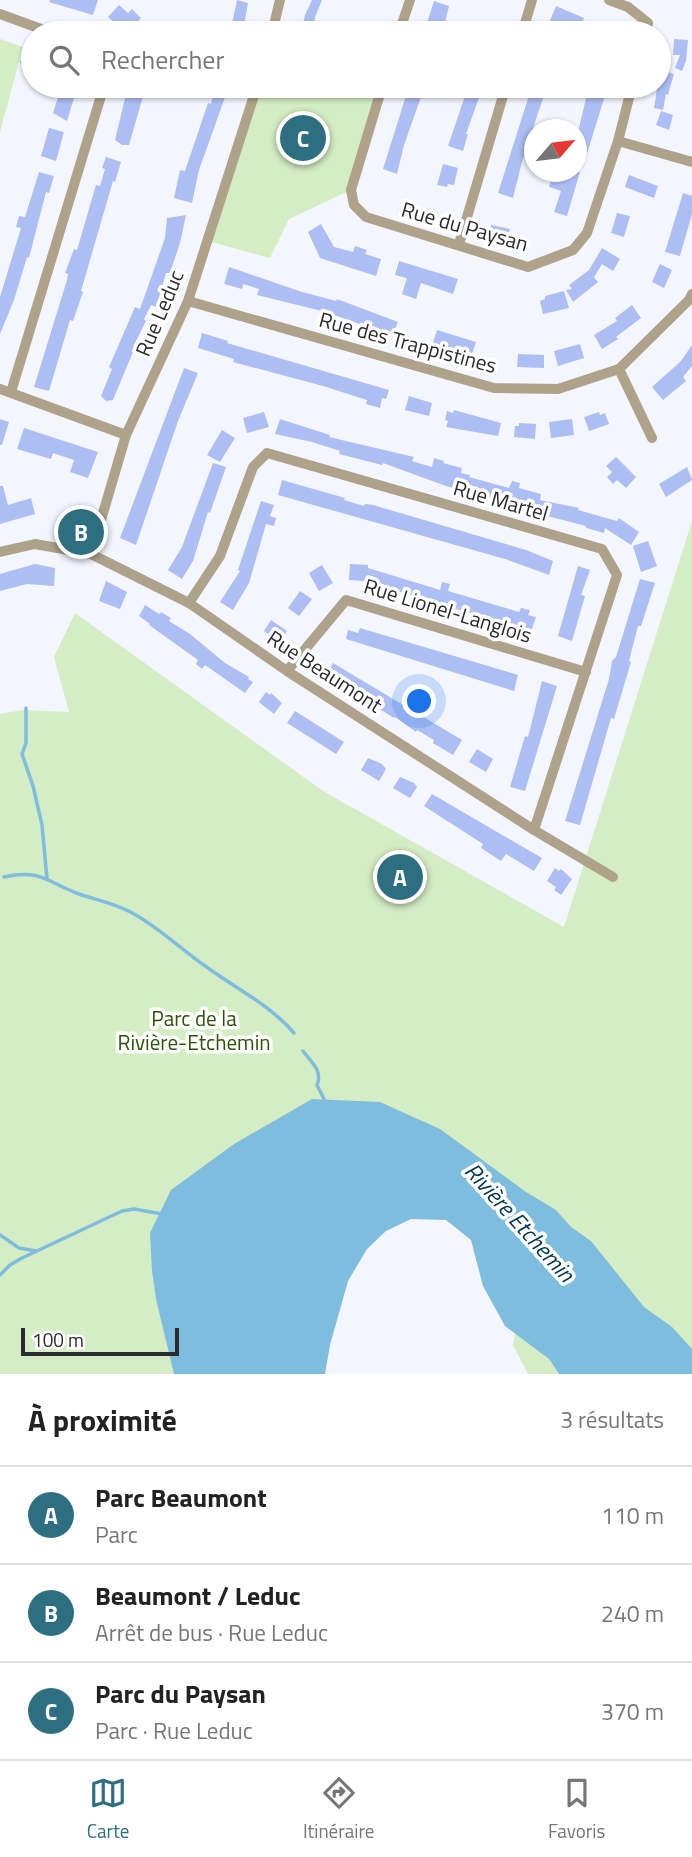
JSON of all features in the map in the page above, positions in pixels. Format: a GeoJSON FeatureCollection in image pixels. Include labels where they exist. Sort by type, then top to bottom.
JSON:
{"type":"FeatureCollection","features":[{"type":"Feature","properties":{"kind":"street"},"geometry":{"type":"LineString","coordinates":[[275,21],[280,0]]}},
{"type":"Feature","properties":{"kind":"street"},"geometry":{"type":"LineString","coordinates":[[403,21],[410,0]]}},
{"type":"Feature","properties":{"kind":"street"},"geometry":{"type":"LineString","coordinates":[[526,21],[532,0]]}},
{"type":"Feature","properties":{"kind":"street"},"geometry":{"type":"LineString","coordinates":[[609,0],[628,7],[646,21]]}},
{"type":"Feature","properties":{"kind":"street"},"geometry":{"type":"LineString","coordinates":[[0,14],[21,22]]}},
{"type":"Feature","properties":{"kind":"street"},"geometry":{"type":"LineString","coordinates":[[11,392],[100,98]]}},
{"type":"Feature","properties":{"kind":"street","name":"Rue Leduc"},"geometry":{"type":"LineString","coordinates":[[91,554],[126,435],[188,301],[253,98]]}},
{"type":"Feature","properties":{"kind":"street","name":"Rue du Paysan"},"geometry":{"type":"LineString","coordinates":[[378,98],[351,190],[354,205],[366,217],[528,267],[573,250],[587,233],[618,141],[629,98]]}},
{"type":"Feature","properties":{"kind":"street"},"geometry":{"type":"LineString","coordinates":[[459,244],[502,98]]}},
{"type":"Feature","properties":{"kind":"street"},"geometry":{"type":"LineString","coordinates":[[618,141],[692,162]]}},
{"type":"Feature","properties":{"kind":"street","name":"Rue des Trappistines"},"geometry":{"type":"LineString","coordinates":[[188,301],[494,388],[558,389],[619,369],[692,294]]}},
{"type":"Feature","properties":{"kind":"street"},"geometry":{"type":"LineString","coordinates":[[619,369],[652,438]]}},
{"type":"Feature","properties":{"kind":"street"},"geometry":{"type":"LineString","coordinates":[[0,389],[126,435]]}},
{"type":"Feature","properties":{"kind":"street","name":"Rue Martel"},"geometry":{"type":"LineString","coordinates":[[189,603],[220,556],[253,467],[267,453],[602,549],[617,575],[534,830]]}},
{"type":"Feature","properties":{"kind":"street","name":"Rue Beaumont"},"geometry":{"type":"LineString","coordinates":[[0,552],[35,544],[91,554],[189,603],[287,671],[612,877]]}},
{"type":"Feature","properties":{"kind":"street","name":"Rue Lionel-Langlois"},"geometry":{"type":"LineString","coordinates":[[287,671],[346,600],[586,672]]}},
{"type":"Feature","properties":{"kind":"green space"},"geometry":{"type":"Polygon","coordinates":[[[0,39],[21,46],[21,54],[0,132],[0,39]]]}},
{"type":"Feature","properties":{"kind":"green space"},"geometry":{"type":"Polygon","coordinates":[[[253,98],[375,98],[351,190],[289,219],[270,258],[208,241],[253,98]]]}},
{"type":"Feature","properties":{"kind":"green space","name":"Parc de la Rivière-Etchemin"},"geometry":{"type":"Polygon","coordinates":[[[692,521],[692,1374],[437,1166],[250,1374],[0,1374],[0,714],[23,710],[69,712],[54,657],[75,613],[323,791],[564,927],[692,521]]]}},
{"type":"Feature","properties":{"kind":"green space"},"geometry":{"type":"Polygon","coordinates":[[[515,1333],[549,1359],[559,1374],[528,1374],[513,1345],[515,1333]]]}},
{"type":"Feature","properties":{"kind":"water","name":"Rivière Etchemin"},"geometry":{"type":"Polygon","coordinates":[[[312,1099],[380,1102],[440,1129],[526,1192],[556,1210],[571,1227],[591,1241],[644,1307],[672,1327],[692,1349],[692,1374],[559,1374],[549,1359],[505,1326],[483,1286],[471,1240],[446,1220],[411,1219],[386,1231],[367,1249],[348,1281],[330,1345],[325,1374],[174,1374],[156,1299],[150,1233],[171,1190],[234,1144],[312,1099]]]}},
{"type":"Feature","properties":{"kind":"building"},"geometry":{"type":"Polygon","coordinates":[[[98,0],[93,15],[49,2],[98,0]]]}},
{"type":"Feature","properties":{"kind":"building"},"geometry":{"type":"Polygon","coordinates":[[[237,0],[248,3],[245,21],[233,21],[237,0]]]}},
{"type":"Feature","properties":{"kind":"building"},"geometry":{"type":"Polygon","coordinates":[[[312,0],[322,0],[314,21],[304,21],[312,0]]]}},
{"type":"Feature","properties":{"kind":"building"},"geometry":{"type":"Polygon","coordinates":[[[434,1],[449,6],[445,21],[428,21],[434,1]]]}},
{"type":"Feature","properties":{"kind":"building"},"geometry":{"type":"Polygon","coordinates":[[[119,5],[128,13],[132,9],[141,18],[138,21],[112,21],[108,17],[119,5]]]}},
{"type":"Feature","properties":{"kind":"building"},"geometry":{"type":"Polygon","coordinates":[[[556,6],[584,18],[583,21],[550,21],[556,6]]]}},
{"type":"Feature","properties":{"kind":"building"},"geometry":{"type":"Polygon","coordinates":[[[674,39],[688,40],[682,71],[675,68],[680,55],[673,55],[674,39]]]}},
{"type":"Feature","properties":{"kind":"building"},"geometry":{"type":"Polygon","coordinates":[[[58,98],[74,98],[67,121],[53,113],[58,98]]]}},
{"type":"Feature","properties":{"kind":"building"},"geometry":{"type":"Polygon","coordinates":[[[125,98],[143,98],[129,145],[122,145],[115,140],[125,98]]]}},
{"type":"Feature","properties":{"kind":"building"},"geometry":{"type":"Polygon","coordinates":[[[212,98],[225,98],[199,170],[192,203],[174,198],[180,170],[185,171],[208,103],[211,104],[212,98]]]}},
{"type":"Feature","properties":{"kind":"building"},"geometry":{"type":"Polygon","coordinates":[[[405,98],[421,98],[397,174],[383,169],[405,98]]]}},
{"type":"Feature","properties":{"kind":"building"},"geometry":{"type":"Polygon","coordinates":[[[464,98],[479,98],[463,151],[448,146],[464,98]]]}},
{"type":"Feature","properties":{"kind":"building"},"geometry":{"type":"Polygon","coordinates":[[[528,98],[543,98],[536,119],[524,119],[524,156],[513,198],[498,193],[528,98]]]}},
{"type":"Feature","properties":{"kind":"building"},"geometry":{"type":"Polygon","coordinates":[[[586,98],[604,98],[587,154],[587,119],[581,119],[586,98]]]}},
{"type":"Feature","properties":{"kind":"building"},"geometry":{"type":"Polygon","coordinates":[[[656,98],[665,98],[663,110],[654,108],[656,98]]]}},
{"type":"Feature","properties":{"kind":"building"},"geometry":{"type":"Polygon","coordinates":[[[661,111],[673,115],[669,130],[656,125],[661,111]]]}},
{"type":"Feature","properties":{"kind":"building"},"geometry":{"type":"Polygon","coordinates":[[[49,128],[64,132],[56,161],[41,156],[49,128]]]}},
{"type":"Feature","properties":{"kind":"building"},"geometry":{"type":"Polygon","coordinates":[[[106,157],[121,162],[115,182],[113,181],[81,291],[83,292],[73,321],[70,320],[49,391],[34,387],[67,280],[68,274],[65,273],[74,249],[77,250],[96,185],[100,186],[106,157]]]}},
{"type":"Feature","properties":{"kind":"building"},"geometry":{"type":"Polygon","coordinates":[[[443,164],[458,168],[454,185],[437,185],[443,164]]]}},
{"type":"Feature","properties":{"kind":"building"},"geometry":{"type":"Polygon","coordinates":[[[39,172],[54,176],[49,193],[46,192],[29,258],[27,257],[0,334],[0,297],[21,228],[16,227],[19,216],[25,217],[39,172]]]}},
{"type":"Feature","properties":{"kind":"building"},"geometry":{"type":"Polygon","coordinates":[[[629,175],[658,186],[654,198],[625,187],[629,175]]]}},
{"type":"Feature","properties":{"kind":"building"},"geometry":{"type":"Polygon","coordinates":[[[550,182],[577,182],[567,216],[554,212],[561,191],[549,187],[550,182]]]}},
{"type":"Feature","properties":{"kind":"building"},"geometry":{"type":"Polygon","coordinates":[[[683,193],[692,196],[692,214],[680,256],[665,252],[683,193]]]}},
{"type":"Feature","properties":{"kind":"building"},"geometry":{"type":"Polygon","coordinates":[[[617,213],[630,216],[624,237],[611,233],[617,213]]]}},
{"type":"Feature","properties":{"kind":"building"},"geometry":{"type":"Polygon","coordinates":[[[186,215],[180,243],[170,273],[166,273],[156,307],[151,305],[144,319],[146,321],[113,400],[106,401],[101,396],[112,369],[109,367],[135,307],[140,309],[165,238],[167,218],[186,215]]]}},
{"type":"Feature","properties":{"kind":"building"},"geometry":{"type":"Polygon","coordinates":[[[321,224],[334,247],[353,252],[355,246],[367,250],[365,254],[381,259],[376,276],[320,258],[308,232],[321,224]]]}},
{"type":"Feature","properties":{"kind":"building"},"geometry":{"type":"Polygon","coordinates":[[[491,225],[510,229],[506,244],[487,240],[491,225]]]}},
{"type":"Feature","properties":{"kind":"building"},"geometry":{"type":"Polygon","coordinates":[[[602,248],[620,259],[613,271],[602,264],[594,277],[598,282],[573,302],[566,290],[572,289],[569,285],[589,270],[602,248]]]}},
{"type":"Feature","properties":{"kind":"building"},"geometry":{"type":"Polygon","coordinates":[[[399,261],[458,279],[453,294],[421,283],[416,299],[402,294],[407,278],[395,275],[399,261]]]}},
{"type":"Feature","properties":{"kind":"building"},"geometry":{"type":"Polygon","coordinates":[[[660,264],[672,270],[664,288],[652,282],[660,264]]]}},
{"type":"Feature","properties":{"kind":"building"},"geometry":{"type":"Polygon","coordinates":[[[229,267],[299,291],[336,301],[337,299],[398,322],[393,334],[361,322],[360,324],[322,311],[257,295],[259,289],[243,284],[242,289],[224,284],[229,267]]]}},
{"type":"Feature","properties":{"kind":"building"},"geometry":{"type":"Polygon","coordinates":[[[564,291],[569,308],[543,314],[540,301],[545,299],[545,296],[564,291]]]}},
{"type":"Feature","properties":{"kind":"building"},"geometry":{"type":"Polygon","coordinates":[[[632,305],[641,318],[616,337],[618,339],[602,349],[594,335],[617,321],[615,318],[632,305]]]}},
{"type":"Feature","properties":{"kind":"building"},"geometry":{"type":"Polygon","coordinates":[[[437,330],[476,342],[471,357],[432,346],[437,330]]]}},
{"type":"Feature","properties":{"kind":"building"},"geometry":{"type":"Polygon","coordinates":[[[202,333],[228,341],[227,343],[389,390],[386,399],[382,398],[380,408],[366,404],[367,400],[233,362],[234,359],[198,348],[202,333]]]}},
{"type":"Feature","properties":{"kind":"building"},"geometry":{"type":"Polygon","coordinates":[[[580,344],[584,358],[558,366],[554,351],[580,344]]]}},
{"type":"Feature","properties":{"kind":"building"},"geometry":{"type":"Polygon","coordinates":[[[692,345],[692,366],[683,377],[686,381],[663,400],[652,387],[681,361],[692,345]]]}},
{"type":"Feature","properties":{"kind":"building"},"geometry":{"type":"Polygon","coordinates":[[[518,354],[544,355],[544,368],[517,367],[518,354]]]}},
{"type":"Feature","properties":{"kind":"building"},"geometry":{"type":"Polygon","coordinates":[[[184,368],[198,373],[178,421],[136,545],[120,538],[184,368]]]}},
{"type":"Feature","properties":{"kind":"building"},"geometry":{"type":"Polygon","coordinates":[[[409,396],[432,403],[429,416],[405,410],[409,396]]]}},
{"type":"Feature","properties":{"kind":"building"},"geometry":{"type":"Polygon","coordinates":[[[454,410],[501,423],[498,436],[446,427],[447,411],[453,413],[454,410]]]}},
{"type":"Feature","properties":{"kind":"building"},"geometry":{"type":"Polygon","coordinates":[[[264,412],[269,427],[247,433],[243,418],[264,412]]]}},
{"type":"Feature","properties":{"kind":"building"},"geometry":{"type":"Polygon","coordinates":[[[599,412],[600,415],[605,413],[609,424],[589,431],[584,417],[599,412]]]}},
{"type":"Feature","properties":{"kind":"building"},"geometry":{"type":"Polygon","coordinates":[[[0,419],[9,422],[2,445],[0,445],[0,419]]]}},
{"type":"Feature","properties":{"kind":"building"},"geometry":{"type":"Polygon","coordinates":[[[280,419],[330,435],[329,437],[414,457],[412,461],[432,467],[434,458],[444,461],[443,463],[462,468],[461,473],[470,475],[469,477],[509,488],[512,481],[520,483],[519,488],[541,494],[540,500],[579,508],[578,510],[617,521],[619,518],[639,532],[631,545],[605,528],[604,533],[586,528],[524,510],[525,507],[446,486],[383,463],[382,465],[339,454],[340,451],[312,442],[275,434],[280,419]]]}},
{"type":"Feature","properties":{"kind":"building"},"geometry":{"type":"Polygon","coordinates":[[[572,419],[574,435],[551,438],[549,422],[572,419]]]}},
{"type":"Feature","properties":{"kind":"building"},"geometry":{"type":"Polygon","coordinates":[[[519,423],[536,424],[535,439],[514,437],[515,426],[519,426],[519,423]]]}},
{"type":"Feature","properties":{"kind":"building"},"geometry":{"type":"Polygon","coordinates":[[[24,428],[98,452],[88,478],[70,472],[74,460],[53,453],[51,459],[17,449],[24,428]]]}},
{"type":"Feature","properties":{"kind":"building"},"geometry":{"type":"Polygon","coordinates":[[[222,430],[235,438],[220,462],[207,455],[222,430]]]}},
{"type":"Feature","properties":{"kind":"building"},"geometry":{"type":"Polygon","coordinates":[[[616,457],[636,477],[626,488],[617,480],[613,484],[607,477],[612,472],[606,466],[616,457]]]}},
{"type":"Feature","properties":{"kind":"building"},"geometry":{"type":"Polygon","coordinates":[[[213,463],[226,467],[193,561],[182,579],[168,570],[182,547],[213,463]]]}},
{"type":"Feature","properties":{"kind":"building"},"geometry":{"type":"Polygon","coordinates":[[[687,467],[692,480],[666,497],[659,484],[687,467]]]}},
{"type":"Feature","properties":{"kind":"building"},"geometry":{"type":"Polygon","coordinates":[[[282,480],[364,506],[373,505],[526,550],[553,561],[549,575],[505,559],[278,495],[282,480]]]}},
{"type":"Feature","properties":{"kind":"building"},"geometry":{"type":"Polygon","coordinates":[[[0,486],[3,486],[8,505],[31,498],[35,514],[0,524],[0,486]]]}},
{"type":"Feature","properties":{"kind":"building"},"geometry":{"type":"Polygon","coordinates":[[[261,501],[274,505],[270,516],[276,518],[274,526],[266,524],[249,583],[233,610],[220,602],[240,571],[238,570],[261,501]]]}},
{"type":"Feature","properties":{"kind":"building"},"geometry":{"type":"Polygon","coordinates":[[[648,541],[657,566],[641,572],[633,546],[648,541]]]}},
{"type":"Feature","properties":{"kind":"building"},"geometry":{"type":"Polygon","coordinates":[[[35,564],[55,568],[54,586],[27,584],[0,591],[0,574],[35,564]]]}},
{"type":"Feature","properties":{"kind":"building"},"geometry":{"type":"Polygon","coordinates":[[[350,564],[368,565],[368,568],[440,590],[442,582],[450,584],[448,591],[519,612],[521,608],[530,610],[528,615],[536,617],[531,632],[394,590],[393,592],[375,587],[376,582],[349,580],[350,564]]]}},
{"type":"Feature","properties":{"kind":"building"},"geometry":{"type":"Polygon","coordinates":[[[322,565],[333,583],[319,591],[309,573],[322,565]]]}},
{"type":"Feature","properties":{"kind":"building"},"geometry":{"type":"Polygon","coordinates":[[[578,566],[590,570],[581,595],[585,596],[572,641],[558,636],[578,566]]]}},
{"type":"Feature","properties":{"kind":"building"},"geometry":{"type":"Polygon","coordinates":[[[640,579],[655,583],[641,626],[638,626],[629,661],[631,662],[614,719],[611,718],[580,825],[565,821],[609,679],[612,661],[616,657],[640,579]]]}},
{"type":"Feature","properties":{"kind":"building"},"geometry":{"type":"Polygon","coordinates":[[[106,581],[127,592],[120,609],[99,601],[106,581]]]}},
{"type":"Feature","properties":{"kind":"building"},"geometry":{"type":"Polygon","coordinates":[[[300,591],[312,599],[299,616],[288,608],[300,591]]]}},
{"type":"Feature","properties":{"kind":"building"},"geometry":{"type":"Polygon","coordinates":[[[145,605],[171,618],[169,621],[190,634],[225,663],[249,677],[253,682],[245,693],[205,665],[202,669],[196,664],[198,660],[149,625],[139,616],[145,605]]]}},
{"type":"Feature","properties":{"kind":"building"},"geometry":{"type":"Polygon","coordinates":[[[271,620],[287,631],[279,643],[264,631],[271,620]]]}},
{"type":"Feature","properties":{"kind":"building"},"geometry":{"type":"Polygon","coordinates":[[[360,628],[518,675],[514,691],[346,639],[348,630],[358,633],[360,628]]]}},
{"type":"Feature","properties":{"kind":"building"},"geometry":{"type":"Polygon","coordinates":[[[333,663],[462,740],[453,755],[433,743],[434,740],[417,730],[416,732],[325,675],[333,663]]]}},
{"type":"Feature","properties":{"kind":"building"},"geometry":{"type":"Polygon","coordinates":[[[542,681],[557,686],[525,791],[510,787],[525,736],[528,737],[542,681]]]}},
{"type":"Feature","properties":{"kind":"building"},"geometry":{"type":"Polygon","coordinates":[[[266,692],[282,703],[274,714],[259,702],[266,692]]]}},
{"type":"Feature","properties":{"kind":"building"},"geometry":{"type":"Polygon","coordinates":[[[295,711],[344,742],[336,754],[287,723],[295,711]]]}},
{"type":"Feature","properties":{"kind":"building"},"geometry":{"type":"Polygon","coordinates":[[[477,749],[493,759],[486,772],[469,762],[477,749]]]}},
{"type":"Feature","properties":{"kind":"building"},"geometry":{"type":"Polygon","coordinates":[[[368,758],[382,764],[386,769],[379,781],[361,770],[368,758]]]}},
{"type":"Feature","properties":{"kind":"building"},"geometry":{"type":"Polygon","coordinates":[[[400,777],[417,787],[410,798],[393,788],[400,777]]]}},
{"type":"Feature","properties":{"kind":"building"},"geometry":{"type":"Polygon","coordinates":[[[432,794],[542,858],[534,871],[506,854],[501,861],[481,848],[483,844],[424,806],[432,794]]]}},
{"type":"Feature","properties":{"kind":"building"},"geometry":{"type":"Polygon","coordinates":[[[555,868],[559,871],[561,869],[572,879],[561,895],[554,890],[556,887],[547,881],[555,868]]]}},
{"type":"Feature","properties":{"kind":"waterway"},"geometry":{"type":"LineString","coordinates":[[26,708],[26,743],[22,754],[42,825],[47,879]]}},
{"type":"Feature","properties":{"kind":"waterway"},"geometry":{"type":"LineString","coordinates":[[4,877],[27,875],[44,878],[134,914],[264,1006],[294,1033]]}},
{"type":"Feature","properties":{"kind":"waterway"},"geometry":{"type":"LineString","coordinates":[[303,1051],[317,1071],[317,1085],[324,1099]]}},
{"type":"Feature","properties":{"kind":"waterway"},"geometry":{"type":"LineString","coordinates":[[0,1275],[22,1258],[122,1211],[134,1209],[162,1214]]}},
{"type":"Feature","properties":{"kind":"waterway"},"geometry":{"type":"LineString","coordinates":[[0,1235],[19,1248],[36,1251]]}},
{"type":"Feature","properties":{"kind":"place","name":"Parc du Paysan"},"geometry":{"type":"Point","coordinates":[303,138]}},
{"type":"Feature","properties":{"kind":"place","name":"Beaumont / Leduc"},"geometry":{"type":"Point","coordinates":[81,532]}},
{"type":"Feature","properties":{"kind":"place","name":"Parc Beaumont"},"geometry":{"type":"Point","coordinates":[400,877]}}]}
